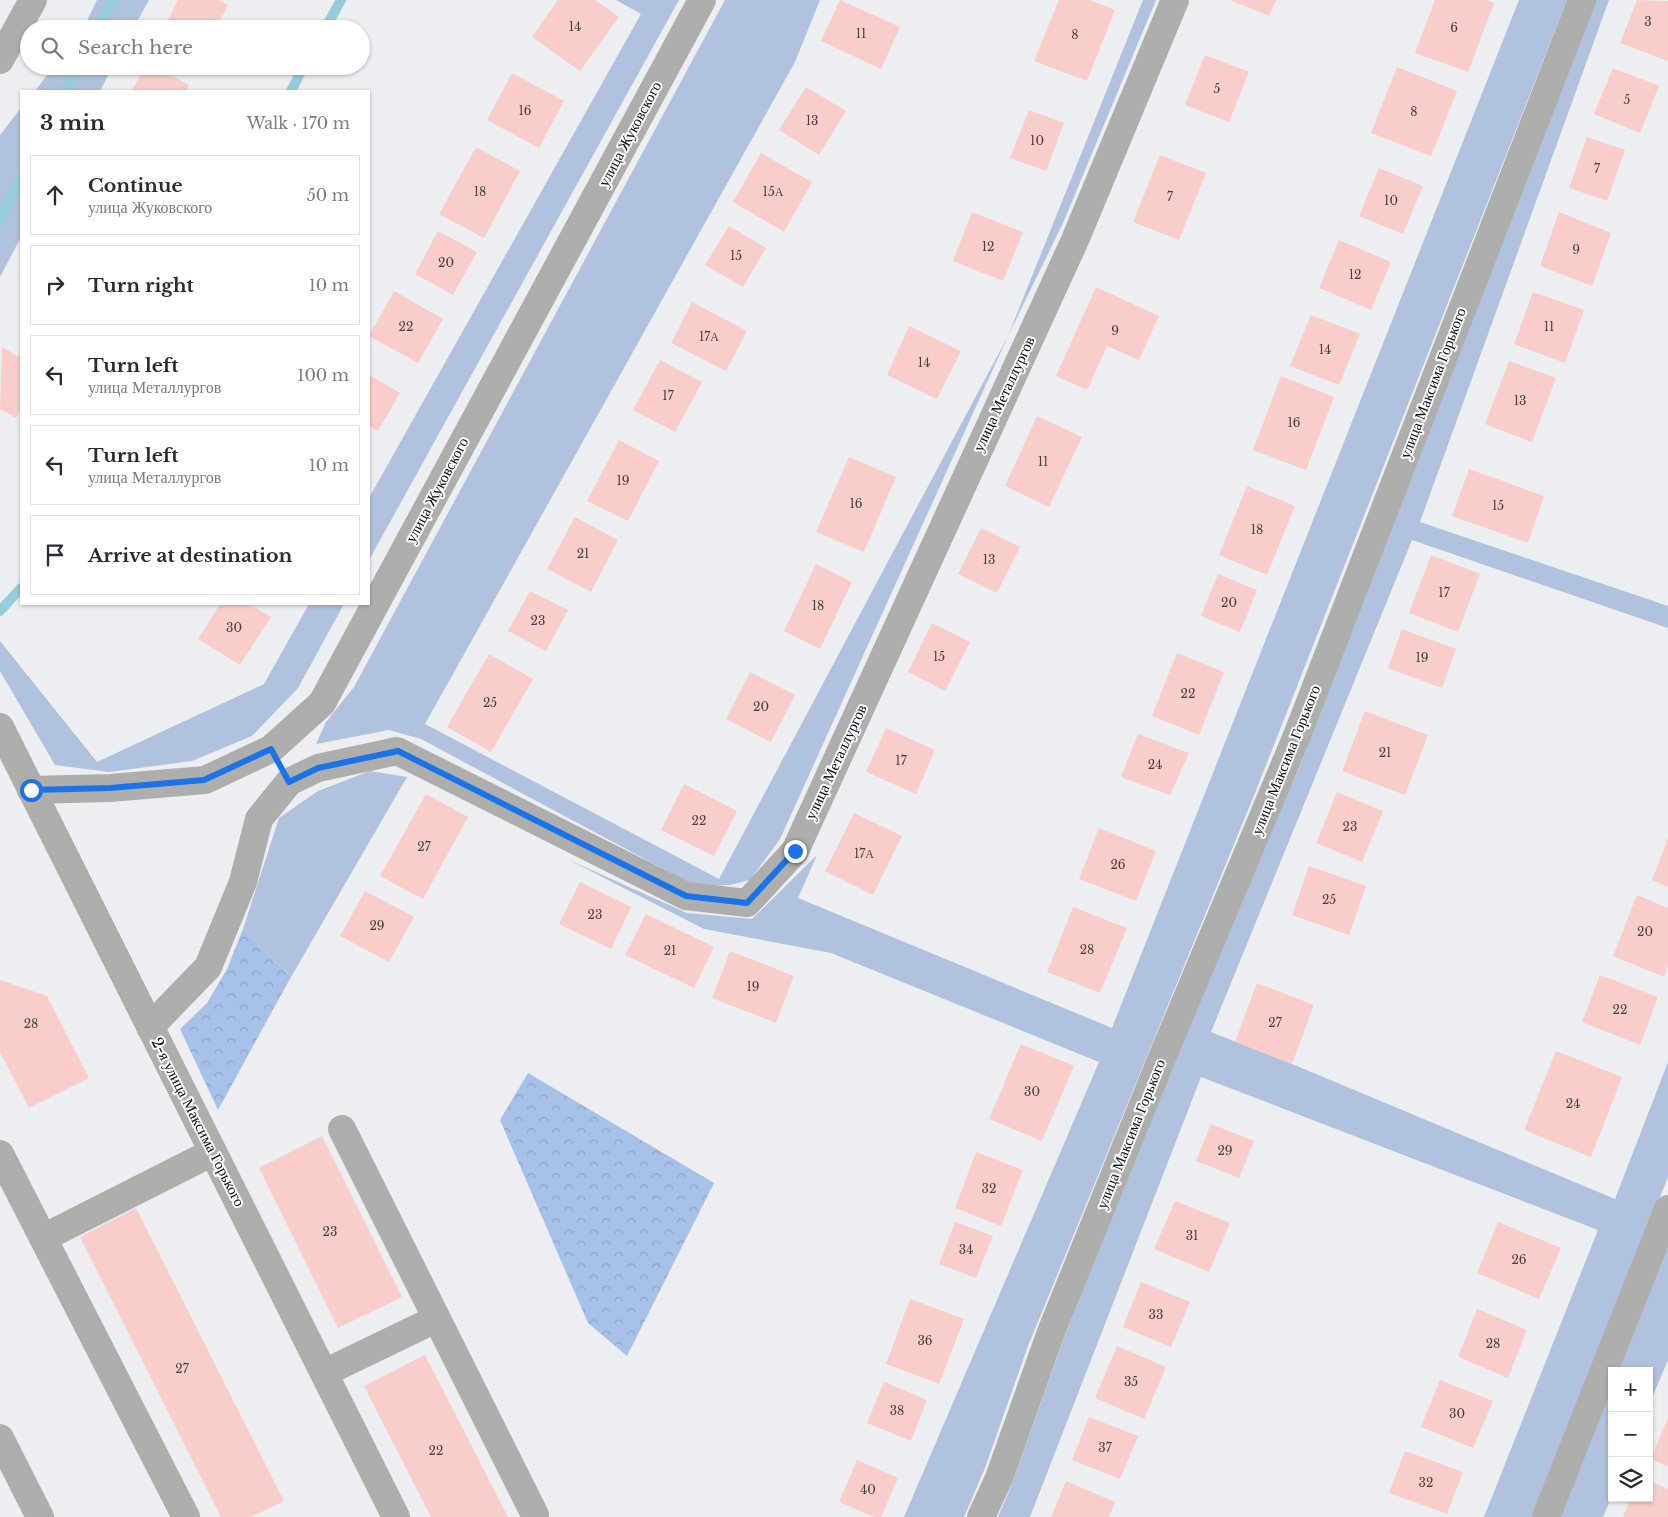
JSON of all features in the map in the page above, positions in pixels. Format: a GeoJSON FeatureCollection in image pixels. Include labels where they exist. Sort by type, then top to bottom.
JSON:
{"type":"FeatureCollection","features":[{"type":"Feature","properties":{"kind":"street"},"geometry":{"type":"LineString","coordinates":[[22,20],[33,0]]}},
{"type":"Feature","properties":{"kind":"street","name":"улица Жуковского"},"geometry":{"type":"LineString","coordinates":[[31,790],[110,788],[204,780],[271,749],[322,703],[702,0]]}},
{"type":"Feature","properties":{"kind":"street","name":"улица Металлургов"},"geometry":{"type":"LineString","coordinates":[[150,1027],[208,966],[243,882],[258,819],[289,782],[318,768],[398,751],[686,896],[747,903],[795,851],[1075,240],[1175,0]]}},
{"type":"Feature","properties":{"kind":"street","name":"улица Максима Горького"},"geometry":{"type":"LineString","coordinates":[[981,1517],[999,1478],[1051,1332],[1091,1232],[1296,738],[1582,0]]}},
{"type":"Feature","properties":{"kind":"street"},"geometry":{"type":"LineString","coordinates":[[0,60],[20,24]]}},
{"type":"Feature","properties":{"kind":"street","name":"2-я улица Максима Горького"},"geometry":{"type":"LineString","coordinates":[[0,728],[396,1517]]}},
{"type":"Feature","properties":{"kind":"street"},"geometry":{"type":"LineString","coordinates":[[271,749],[289,782]]}},
{"type":"Feature","properties":{"kind":"street"},"geometry":{"type":"LineString","coordinates":[[342,1129],[535,1515]]}},
{"type":"Feature","properties":{"kind":"street"},"geometry":{"type":"LineString","coordinates":[[43,1238],[213,1152]]}},
{"type":"Feature","properties":{"kind":"street"},"geometry":{"type":"LineString","coordinates":[[0,1154],[186,1517]]}},
{"type":"Feature","properties":{"kind":"street"},"geometry":{"type":"LineString","coordinates":[[1546,1517],[1668,1209]]}},
{"type":"Feature","properties":{"kind":"street"},"geometry":{"type":"LineString","coordinates":[[324,1373],[436,1319]]}},
{"type":"Feature","properties":{"kind":"street"},"geometry":{"type":"LineString","coordinates":[[0,1438],[40,1517]]}},
{"type":"Feature","properties":{"kind":"shaded area"},"geometry":{"type":"Polygon","coordinates":[[[97,0],[149,0],[138,20],[87,20],[97,0]]]}},
{"type":"Feature","properties":{"kind":"shaded area"},"geometry":{"type":"Polygon","coordinates":[[[616,0],[679,0],[370,558],[370,496],[641,14],[616,0]]]}},
{"type":"Feature","properties":{"kind":"shaded area"},"geometry":{"type":"Polygon","coordinates":[[[725,0],[820,0],[795,62],[425,724],[719,879],[1008,336],[780,839],[750,880],[730,885],[695,886],[421,739],[389,730],[316,744],[326,722],[354,687],[725,0]]]}},
{"type":"Feature","properties":{"kind":"shaded area"},"geometry":{"type":"Polygon","coordinates":[[[1143,0],[1156,0],[1063,223],[1008,336],[1143,0]]]}},
{"type":"Feature","properties":{"kind":"shaded area"},"geometry":{"type":"Polygon","coordinates":[[[1519,0],[1567,0],[1255,793],[1028,1346],[985,1468],[964,1517],[904,1517],[1099,1062],[831,953],[704,929],[569,860],[687,913],[752,919],[817,855],[798,898],[1112,1028],[1519,0]]]}},
{"type":"Feature","properties":{"kind":"shaded area"},"geometry":{"type":"Polygon","coordinates":[[[1596,0],[1609,0],[1420,522],[1668,606],[1668,628],[1412,540],[1211,1032],[1615,1199],[1668,1062],[1668,1177],[1532,1517],[1484,1517],[1598,1230],[1201,1077],[1030,1517],[998,1517],[1010,1489],[1064,1338],[1188,1020],[1301,763],[1596,0]]]}},
{"type":"Feature","properties":{"kind":"shaded area"},"geometry":{"type":"Polygon","coordinates":[[[47,75],[108,75],[101,90],[36,90],[47,75]]]}},
{"type":"Feature","properties":{"kind":"shaded area"},"geometry":{"type":"Polygon","coordinates":[[[20,109],[20,239],[0,277],[0,135],[20,109]]]}},
{"type":"Feature","properties":{"kind":"shaded area"},"geometry":{"type":"Polygon","coordinates":[[[308,605],[343,605],[298,688],[252,736],[192,761],[109,772],[55,765],[0,671],[0,641],[97,762],[264,684],[308,605]]]}},
{"type":"Feature","properties":{"kind":"shaded area"},"geometry":{"type":"Polygon","coordinates":[[[370,771],[407,777],[291,977],[243,929],[279,818],[318,791],[370,771]]]}},
{"type":"Feature","properties":{"kind":"shaded area"},"geometry":{"type":"Polygon","coordinates":[[[1668,1241],[1668,1360],[1653,1396],[1653,1367],[1619,1367],[1668,1241]]]}},
{"type":"Feature","properties":{"kind":"shaded area"},"geometry":{"type":"Polygon","coordinates":[[[1608,1393],[1609,1502],[1603,1517],[1559,1517],[1608,1393]]]}},
{"type":"Feature","properties":{"kind":"green space"},"geometry":{"type":"Polygon","coordinates":[[[243,929],[291,977],[218,1110],[180,1029],[207,1003],[227,969],[243,929]]]}},
{"type":"Feature","properties":{"kind":"green space"},"geometry":{"type":"Polygon","coordinates":[[[528,1073],[714,1183],[627,1356],[588,1323],[500,1120],[528,1073]]]}},
{"type":"Feature","properties":{"kind":"building"},"geometry":{"type":"Polygon","coordinates":[[[178,0],[219,0],[228,5],[220,20],[168,20],[178,0]]]}},
{"type":"Feature","properties":{"kind":"building"},"geometry":{"type":"Polygon","coordinates":[[[558,0],[595,0],[619,17],[580,71],[532,37],[558,0]]]}},
{"type":"Feature","properties":{"kind":"building"},"geometry":{"type":"Polygon","coordinates":[[[840,0],[900,27],[881,69],[821,41],[840,0]]]}},
{"type":"Feature","properties":{"kind":"building"},"geometry":{"type":"Polygon","coordinates":[[[1059,0],[1090,0],[1115,10],[1087,81],[1034,61],[1059,0]]]}},
{"type":"Feature","properties":{"kind":"building"},"geometry":{"type":"Polygon","coordinates":[[[1230,0],[1276,0],[1269,16],[1230,0]]]}},
{"type":"Feature","properties":{"kind":"building"},"geometry":{"type":"Polygon","coordinates":[[[1435,0],[1487,0],[1494,3],[1468,72],[1415,53],[1435,0]]]}},
{"type":"Feature","properties":{"kind":"building"},"geometry":{"type":"Polygon","coordinates":[[[1637,0],[1668,1],[1668,61],[1620,43],[1637,0]]]}},
{"type":"Feature","properties":{"kind":"building"},"geometry":{"type":"Polygon","coordinates":[[[1205,55],[1249,72],[1229,122],[1185,105],[1205,55]]]}},
{"type":"Feature","properties":{"kind":"building"},"geometry":{"type":"Polygon","coordinates":[[[1397,67],[1457,91],[1431,156],[1371,133],[1397,67]]]}},
{"type":"Feature","properties":{"kind":"building"},"geometry":{"type":"Polygon","coordinates":[[[1613,68],[1659,86],[1640,133],[1594,114],[1613,68]]]}},
{"type":"Feature","properties":{"kind":"building"},"geometry":{"type":"Polygon","coordinates":[[[512,73],[564,101],[539,148],[487,120],[512,73]]]}},
{"type":"Feature","properties":{"kind":"building"},"geometry":{"type":"Polygon","coordinates":[[[140,75],[170,75],[189,85],[186,90],[133,90],[140,75]]]}},
{"type":"Feature","properties":{"kind":"building"},"geometry":{"type":"Polygon","coordinates":[[[806,87],[846,111],[819,155],[779,130],[806,87]]]}},
{"type":"Feature","properties":{"kind":"building"},"geometry":{"type":"Polygon","coordinates":[[[1029,110],[1064,123],[1046,171],[1010,158],[1029,110]]]}},
{"type":"Feature","properties":{"kind":"building"},"geometry":{"type":"Polygon","coordinates":[[[1587,137],[1625,150],[1607,201],[1569,188],[1587,137]]]}},
{"type":"Feature","properties":{"kind":"building"},"geometry":{"type":"Polygon","coordinates":[[[476,147],[520,171],[484,238],[439,214],[476,147]]]}},
{"type":"Feature","properties":{"kind":"building"},"geometry":{"type":"Polygon","coordinates":[[[761,153],[812,182],[784,232],[733,202],[761,153]]]}},
{"type":"Feature","properties":{"kind":"building"},"geometry":{"type":"Polygon","coordinates":[[[1160,155],[1206,173],[1179,240],[1133,222],[1160,155]]]}},
{"type":"Feature","properties":{"kind":"building"},"geometry":{"type":"Polygon","coordinates":[[[1379,168],[1423,186],[1403,234],[1359,216],[1379,168]]]}},
{"type":"Feature","properties":{"kind":"building"},"geometry":{"type":"Polygon","coordinates":[[[972,212],[1023,232],[1003,281],[953,261],[972,212]]]}},
{"type":"Feature","properties":{"kind":"building"},"geometry":{"type":"Polygon","coordinates":[[[1559,212],[1611,233],[1592,286],[1540,266],[1559,212]]]}},
{"type":"Feature","properties":{"kind":"building"},"geometry":{"type":"Polygon","coordinates":[[[729,226],[766,248],[743,287],[705,265],[729,226]]]}},
{"type":"Feature","properties":{"kind":"building"},"geometry":{"type":"Polygon","coordinates":[[[438,231],[477,252],[453,295],[415,274],[438,231]]]}},
{"type":"Feature","properties":{"kind":"building"},"geometry":{"type":"Polygon","coordinates":[[[1339,240],[1391,262],[1371,310],[1319,288],[1339,240]]]}},
{"type":"Feature","properties":{"kind":"building"},"geometry":{"type":"Polygon","coordinates":[[[1096,287],[1159,316],[1139,360],[1107,346],[1087,390],[1056,376],[1096,287]]]}},
{"type":"Feature","properties":{"kind":"building"},"geometry":{"type":"Polygon","coordinates":[[[394,291],[443,319],[418,363],[370,337],[394,291]]]}},
{"type":"Feature","properties":{"kind":"building"},"geometry":{"type":"Polygon","coordinates":[[[1533,292],[1584,310],[1565,363],[1514,344],[1533,292]]]}},
{"type":"Feature","properties":{"kind":"building"},"geometry":{"type":"Polygon","coordinates":[[[692,302],[747,331],[726,371],[671,343],[692,302]]]}},
{"type":"Feature","properties":{"kind":"building"},"geometry":{"type":"Polygon","coordinates":[[[1311,315],[1360,334],[1339,385],[1290,366],[1311,315]]]}},
{"type":"Feature","properties":{"kind":"building"},"geometry":{"type":"Polygon","coordinates":[[[909,326],[961,351],[937,399],[887,375],[909,326]]]}},
{"type":"Feature","properties":{"kind":"building"},"geometry":{"type":"Polygon","coordinates":[[[2,347],[20,357],[20,411],[16,418],[0,409],[2,347]]]}},
{"type":"Feature","properties":{"kind":"building"},"geometry":{"type":"Polygon","coordinates":[[[660,360],[702,382],[675,432],[633,410],[660,360]]]}},
{"type":"Feature","properties":{"kind":"building"},"geometry":{"type":"Polygon","coordinates":[[[1509,361],[1556,378],[1532,442],[1485,424],[1509,361]]]}},
{"type":"Feature","properties":{"kind":"building"},"geometry":{"type":"Polygon","coordinates":[[[370,376],[400,393],[378,431],[370,427],[370,376]]]}},
{"type":"Feature","properties":{"kind":"building"},"geometry":{"type":"Polygon","coordinates":[[[1281,376],[1334,397],[1306,470],[1253,450],[1281,376]]]}},
{"type":"Feature","properties":{"kind":"building"},"geometry":{"type":"Polygon","coordinates":[[[1037,416],[1082,437],[1049,507],[1005,486],[1037,416]]]}},
{"type":"Feature","properties":{"kind":"building"},"geometry":{"type":"Polygon","coordinates":[[[619,440],[659,461],[628,521],[587,501],[619,440]]]}},
{"type":"Feature","properties":{"kind":"building"},"geometry":{"type":"Polygon","coordinates":[[[849,457],[896,477],[864,552],[816,532],[849,457]]]}},
{"type":"Feature","properties":{"kind":"building"},"geometry":{"type":"Polygon","coordinates":[[[1469,469],[1544,496],[1528,543],[1452,516],[1469,469]]]}},
{"type":"Feature","properties":{"kind":"building"},"geometry":{"type":"Polygon","coordinates":[[[1247,486],[1295,506],[1267,575],[1219,555],[1247,486]]]}},
{"type":"Feature","properties":{"kind":"building"},"geometry":{"type":"Polygon","coordinates":[[[575,517],[618,540],[591,592],[547,569],[575,517]]]}},
{"type":"Feature","properties":{"kind":"building"},"geometry":{"type":"Polygon","coordinates":[[[981,528],[1020,547],[997,593],[958,574],[981,528]]]}},
{"type":"Feature","properties":{"kind":"building"},"geometry":{"type":"Polygon","coordinates":[[[1431,555],[1480,574],[1458,632],[1409,613],[1431,555]]]}},
{"type":"Feature","properties":{"kind":"building"},"geometry":{"type":"Polygon","coordinates":[[[816,564],[852,582],[820,649],[784,631],[816,564]]]}},
{"type":"Feature","properties":{"kind":"building"},"geometry":{"type":"Polygon","coordinates":[[[1218,574],[1257,590],[1240,632],[1201,616],[1218,574]]]}},
{"type":"Feature","properties":{"kind":"building"},"geometry":{"type":"Polygon","coordinates":[[[530,591],[568,610],[546,651],[508,631],[530,591]]]}},
{"type":"Feature","properties":{"kind":"building"},"geometry":{"type":"Polygon","coordinates":[[[219,605],[251,605],[271,617],[240,665],[198,639],[219,605]]]}},
{"type":"Feature","properties":{"kind":"building"},"geometry":{"type":"Polygon","coordinates":[[[932,623],[970,642],[945,691],[908,672],[932,623]]]}},
{"type":"Feature","properties":{"kind":"building"},"geometry":{"type":"Polygon","coordinates":[[[1402,629],[1456,649],[1442,688],[1388,668],[1402,629]]]}},
{"type":"Feature","properties":{"kind":"building"},"geometry":{"type":"Polygon","coordinates":[[[1177,653],[1224,672],[1199,735],[1152,716],[1177,653]]]}},
{"type":"Feature","properties":{"kind":"building"},"geometry":{"type":"Polygon","coordinates":[[[489,654],[533,679],[491,752],[447,727],[489,654]]]}},
{"type":"Feature","properties":{"kind":"building"},"geometry":{"type":"Polygon","coordinates":[[[750,672],[795,695],[771,742],[726,719],[750,672]]]}},
{"type":"Feature","properties":{"kind":"building"},"geometry":{"type":"Polygon","coordinates":[[[1365,711],[1428,735],[1405,795],[1342,771],[1365,711]]]}},
{"type":"Feature","properties":{"kind":"building"},"geometry":{"type":"Polygon","coordinates":[[[886,728],[935,750],[916,794],[866,772],[886,728]]]}},
{"type":"Feature","properties":{"kind":"building"},"geometry":{"type":"Polygon","coordinates":[[[1138,734],[1189,753],[1170,795],[1121,777],[1138,734]]]}},
{"type":"Feature","properties":{"kind":"building"},"geometry":{"type":"Polygon","coordinates":[[[684,784],[737,811],[714,856],[661,830],[684,784]]]}},
{"type":"Feature","properties":{"kind":"building"},"geometry":{"type":"Polygon","coordinates":[[[1337,792],[1383,811],[1362,862],[1316,843],[1337,792]]]}},
{"type":"Feature","properties":{"kind":"building"},"geometry":{"type":"Polygon","coordinates":[[[426,794],[468,817],[423,899],[380,876],[426,794]]]}},
{"type":"Feature","properties":{"kind":"building"},"geometry":{"type":"Polygon","coordinates":[[[854,813],[902,836],[873,895],[825,871],[854,813]]]}},
{"type":"Feature","properties":{"kind":"building"},"geometry":{"type":"Polygon","coordinates":[[[1099,828],[1156,851],[1136,901],[1079,879],[1099,828]]]}},
{"type":"Feature","properties":{"kind":"building"},"geometry":{"type":"Polygon","coordinates":[[[1668,838],[1668,887],[1652,880],[1668,838]]]}},
{"type":"Feature","properties":{"kind":"building"},"geometry":{"type":"Polygon","coordinates":[[[1309,866],[1366,886],[1349,935],[1292,915],[1309,866]]]}},
{"type":"Feature","properties":{"kind":"building"},"geometry":{"type":"Polygon","coordinates":[[[580,882],[631,907],[611,949],[559,924],[580,882]]]}},
{"type":"Feature","properties":{"kind":"building"},"geometry":{"type":"Polygon","coordinates":[[[365,891],[414,917],[389,962],[340,936],[365,891]]]}},
{"type":"Feature","properties":{"kind":"building"},"geometry":{"type":"Polygon","coordinates":[[[1637,895],[1668,908],[1668,966],[1664,977],[1613,956],[1637,895]]]}},
{"type":"Feature","properties":{"kind":"building"},"geometry":{"type":"Polygon","coordinates":[[[1073,907],[1127,928],[1100,993],[1047,972],[1073,907]]]}},
{"type":"Feature","properties":{"kind":"building"},"geometry":{"type":"Polygon","coordinates":[[[646,914],[714,947],[694,988],[625,955],[646,914]]]}},
{"type":"Feature","properties":{"kind":"building"},"geometry":{"type":"Polygon","coordinates":[[[730,951],[794,976],[776,1023],[712,998],[730,951]]]}},
{"type":"Feature","properties":{"kind":"building"},"geometry":{"type":"Polygon","coordinates":[[[1600,975],[1658,997],[1640,1045],[1582,1022],[1600,975]]]}},
{"type":"Feature","properties":{"kind":"building"},"geometry":{"type":"Polygon","coordinates":[[[0,980],[47,996],[89,1078],[29,1108],[0,1052],[0,980]]]}},
{"type":"Feature","properties":{"kind":"building"},"geometry":{"type":"Polygon","coordinates":[[[1257,983],[1314,1005],[1292,1064],[1235,1042],[1257,983]]]}},
{"type":"Feature","properties":{"kind":"building"},"geometry":{"type":"Polygon","coordinates":[[[1021,1044],[1074,1066],[1042,1141],[989,1119],[1021,1044]]]}},
{"type":"Feature","properties":{"kind":"building"},"geometry":{"type":"Polygon","coordinates":[[[1556,1051],[1622,1077],[1591,1157],[1524,1130],[1556,1051]]]}},
{"type":"Feature","properties":{"kind":"building"},"geometry":{"type":"Polygon","coordinates":[[[1211,1124],[1254,1141],[1239,1178],[1196,1161],[1211,1124]]]}},
{"type":"Feature","properties":{"kind":"building"},"geometry":{"type":"Polygon","coordinates":[[[322,1136],[402,1297],[338,1328],[259,1168],[322,1136]]]}},
{"type":"Feature","properties":{"kind":"building"},"geometry":{"type":"Polygon","coordinates":[[[976,1152],[1023,1170],[1001,1226],[955,1208],[976,1152]]]}},
{"type":"Feature","properties":{"kind":"building"},"geometry":{"type":"Polygon","coordinates":[[[1175,1201],[1230,1223],[1209,1272],[1154,1249],[1175,1201]]]}},
{"type":"Feature","properties":{"kind":"building"},"geometry":{"type":"Polygon","coordinates":[[[136,1208],[284,1501],[251,1517],[221,1517],[80,1237],[136,1208]]]}},
{"type":"Feature","properties":{"kind":"building"},"geometry":{"type":"Polygon","coordinates":[[[955,1222],[993,1236],[976,1278],[939,1264],[955,1222]]]}},
{"type":"Feature","properties":{"kind":"building"},"geometry":{"type":"Polygon","coordinates":[[[1498,1222],[1561,1248],[1539,1299],[1477,1273],[1498,1222]]]}},
{"type":"Feature","properties":{"kind":"building"},"geometry":{"type":"Polygon","coordinates":[[[1141,1282],[1190,1302],[1171,1347],[1123,1327],[1141,1282]]]}},
{"type":"Feature","properties":{"kind":"building"},"geometry":{"type":"Polygon","coordinates":[[[910,1299],[964,1319],[939,1384],[886,1364],[910,1299]]]}},
{"type":"Feature","properties":{"kind":"building"},"geometry":{"type":"Polygon","coordinates":[[[1477,1309],[1527,1330],[1508,1378],[1458,1357],[1477,1309]]]}},
{"type":"Feature","properties":{"kind":"building"},"geometry":{"type":"Polygon","coordinates":[[[1117,1346],[1166,1367],[1144,1419],[1095,1398],[1117,1346]]]}},
{"type":"Feature","properties":{"kind":"building"},"geometry":{"type":"Polygon","coordinates":[[[425,1355],[508,1517],[431,1517],[364,1386],[425,1355]]]}},
{"type":"Feature","properties":{"kind":"building"},"geometry":{"type":"Polygon","coordinates":[[[1440,1380],[1493,1401],[1473,1448],[1421,1427],[1440,1380]]]}},
{"type":"Feature","properties":{"kind":"building"},"geometry":{"type":"Polygon","coordinates":[[[884,1382],[927,1400],[911,1441],[867,1423],[884,1382]]]}},
{"type":"Feature","properties":{"kind":"building"},"geometry":{"type":"Polygon","coordinates":[[[1089,1417],[1138,1436],[1120,1479],[1072,1460],[1089,1417]]]}},
{"type":"Feature","properties":{"kind":"building"},"geometry":{"type":"Polygon","coordinates":[[[1668,1417],[1668,1466],[1653,1460],[1653,1454],[1668,1417]]]}},
{"type":"Feature","properties":{"kind":"building"},"geometry":{"type":"Polygon","coordinates":[[[1405,1451],[1463,1472],[1447,1514],[1389,1493],[1405,1451]]]}},
{"type":"Feature","properties":{"kind":"building"},"geometry":{"type":"Polygon","coordinates":[[[857,1460],[898,1478],[881,1517],[874,1517],[839,1502],[857,1460]]]}},
{"type":"Feature","properties":{"kind":"building"},"geometry":{"type":"Polygon","coordinates":[[[1066,1481],[1115,1502],[1109,1517],[1051,1517],[1066,1481]]]}},
{"type":"Feature","properties":{"kind":"building"},"geometry":{"type":"Polygon","coordinates":[[[1653,1483],[1668,1489],[1668,1517],[1623,1517],[1629,1502],[1653,1502],[1653,1483]]]}},
{"type":"Feature","properties":{"kind":"waterway"},"geometry":{"type":"LineString","coordinates":[[102,20],[114,0]]}},
{"type":"Feature","properties":{"kind":"waterway"},"geometry":{"type":"LineString","coordinates":[[330,20],[341,0]]}},
{"type":"Feature","properties":{"kind":"waterway"},"geometry":{"type":"LineString","coordinates":[[66,90],[73,75]]}},
{"type":"Feature","properties":{"kind":"waterway"},"geometry":{"type":"LineString","coordinates":[[292,90],[299,75]]}},
{"type":"Feature","properties":{"kind":"waterway"},"geometry":{"type":"LineString","coordinates":[[0,220],[20,180]]}},
{"type":"Feature","properties":{"kind":"waterway"},"geometry":{"type":"LineString","coordinates":[[0,611],[20,589]]}},
{"type":"Feature","properties":{"kind":"route"},"geometry":{"type":"LineString","coordinates":[[31,790],[110,788],[204,780],[271,749],[289,782],[318,768],[398,751],[686,896],[747,903],[795,851]]}}]}
